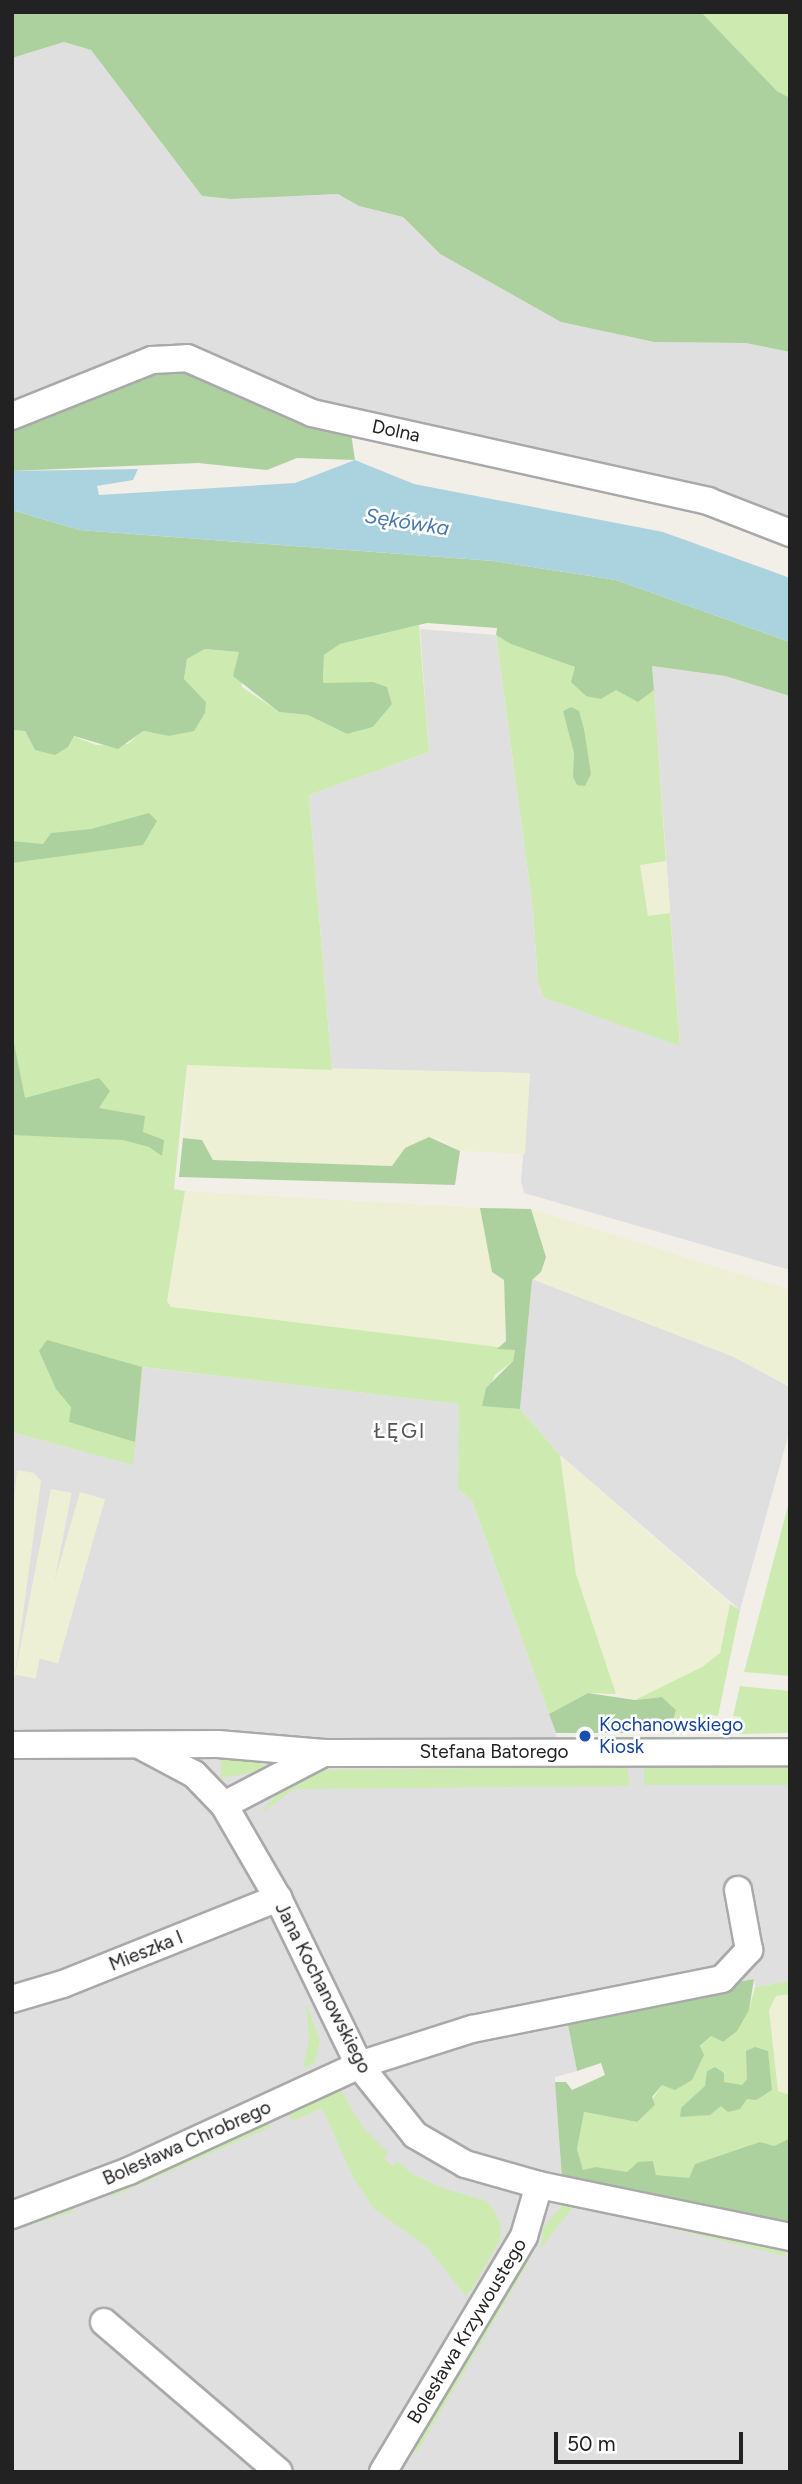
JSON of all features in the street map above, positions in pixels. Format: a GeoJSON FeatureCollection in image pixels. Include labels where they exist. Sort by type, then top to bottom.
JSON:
{"type":"FeatureCollection","features":[{"type":"Feature","properties":{"kind":"street","name":"Dolna"},"geometry":{"type":"LineString","coordinates":[[12,416],[152,360],[187,358],[312,413],[708,501],[790,533]]}},
{"type":"Feature","properties":{"kind":"street","name":"Stefana Batorego"},"geometry":{"type":"LineString","coordinates":[[144,1747],[218,1744],[324,1753],[790,1752]]}},
{"type":"Feature","properties":{"kind":"street"},"geometry":{"type":"LineString","coordinates":[[205,1786],[218,1744]]}},
{"type":"Feature","properties":{"kind":"street","name":"Jana Kochanowskiego"},"geometry":{"type":"LineString","coordinates":[[12,1745],[144,1747],[194,1774],[224,1805],[278,1898],[359,2065],[415,2135],[465,2164],[539,2185],[790,2237]]}},
{"type":"Feature","properties":{"kind":"street","name":"Stefana Batorego"},"geometry":{"type":"LineString","coordinates":[[224,1805],[324,1753]]}},
{"type":"Feature","properties":{"kind":"street","name":"Bolesława Chrobrego"},"geometry":{"type":"LineString","coordinates":[[12,2215],[129,2171],[359,2065],[472,2029],[722,1979],[749,1950],[738,1890]]}},
{"type":"Feature","properties":{"kind":"street","name":"Mieszka I"},"geometry":{"type":"LineString","coordinates":[[12,1999],[63,1984],[278,1898]]}},
{"type":"Feature","properties":{"kind":"street","name":"Bolesława Krzywoustego"},"geometry":{"type":"LineString","coordinates":[[383,2472],[524,2236],[539,2185]]}},
{"type":"Feature","properties":{"kind":"street"},"geometry":{"type":"LineString","coordinates":[[104,2322],[279,2472]]}},
{"type":"Feature","properties":{"kind":"shaded area"},"geometry":{"type":"Polygon","coordinates":[[[64,42],[91,50],[202,196],[231,199],[338,194],[359,206],[403,217],[440,254],[561,322],[654,342],[746,343],[790,352],[790,530],[313,411],[188,355],[12,411],[12,58],[64,42]]]}},
{"type":"Feature","properties":{"kind":"shaded area"},"geometry":{"type":"Polygon","coordinates":[[[420,629],[496,635],[533,910],[538,983],[544,998],[680,1045],[652,666],[725,676],[790,696],[790,1270],[524,1193],[521,1181],[530,1073],[332,1070],[309,795],[429,752],[420,629]]]}},
{"type":"Feature","properties":{"kind":"shaded area"},"geometry":{"type":"Polygon","coordinates":[[[532,1279],[732,1356],[790,1387],[790,1429],[740,1610],[560,1455],[520,1409],[532,1279]]]}},
{"type":"Feature","properties":{"kind":"shaded area"},"geometry":{"type":"Polygon","coordinates":[[[142,1367],[460,1404],[458,1489],[472,1501],[556,1733],[559,1764],[643,1762],[647,1785],[790,1785],[790,1981],[755,1987],[754,1979],[566,2015],[577,2071],[555,2077],[562,2178],[790,2228],[790,2472],[12,2472],[12,1432],[132,1464],[142,1367]]]}},
{"type":"Feature","properties":{"kind":"green space"},"geometry":{"type":"Polygon","coordinates":[[[12,12],[701,12],[777,91],[790,98],[790,352],[746,343],[654,342],[561,322],[440,254],[403,217],[359,206],[338,194],[231,199],[202,196],[91,50],[64,42],[12,58],[12,12]]]}},
{"type":"Feature","properties":{"kind":"green space"},"geometry":{"type":"Polygon","coordinates":[[[701,12],[790,12],[790,98],[777,91],[701,12]]]}},
{"type":"Feature","properties":{"kind":"green space"},"geometry":{"type":"Polygon","coordinates":[[[173,367],[312,425],[351,433],[355,460],[297,458],[267,470],[198,463],[12,471],[12,426],[173,367]]]}},
{"type":"Feature","properties":{"kind":"green space"},"geometry":{"type":"Polygon","coordinates":[[[12,510],[80,530],[494,561],[616,580],[790,642],[790,696],[725,676],[652,666],[654,690],[638,702],[616,690],[601,699],[586,696],[571,682],[575,667],[511,644],[496,635],[497,628],[427,623],[340,644],[324,655],[323,683],[373,682],[387,687],[392,704],[373,727],[347,734],[308,715],[279,712],[233,676],[239,652],[205,649],[187,659],[184,679],[206,702],[205,713],[194,731],[169,736],[143,731],[118,749],[74,736],[68,747],[55,755],[35,750],[25,731],[12,730],[12,510]]]}},
{"type":"Feature","properties":{"kind":"green space"},"geometry":{"type":"Polygon","coordinates":[[[419,625],[429,752],[309,795],[332,1070],[187,1065],[174,1189],[185,1191],[167,1301],[171,1307],[515,1349],[513,1361],[495,1375],[482,1405],[520,1409],[560,1455],[576,1574],[616,1694],[588,1693],[549,1714],[472,1501],[458,1489],[459,1404],[143,1367],[133,1465],[12,1432],[12,730],[25,731],[35,750],[73,736],[96,745],[128,744],[142,731],[169,736],[206,702],[184,679],[187,659],[205,649],[240,652],[242,687],[279,712],[308,715],[347,734],[373,727],[392,704],[387,687],[323,683],[324,655],[340,644],[419,625]]]}},
{"type":"Feature","properties":{"kind":"green space"},"geometry":{"type":"Polygon","coordinates":[[[496,635],[575,667],[637,701],[654,690],[666,861],[640,865],[648,916],[670,913],[680,1046],[544,998],[538,983],[533,910],[496,635]]]}},
{"type":"Feature","properties":{"kind":"green space"},"geometry":{"type":"Polygon","coordinates":[[[571,707],[579,711],[584,729],[591,774],[585,786],[577,785],[573,777],[574,753],[563,711],[571,707]]]}},
{"type":"Feature","properties":{"kind":"green space"},"geometry":{"type":"Polygon","coordinates":[[[149,813],[157,821],[143,845],[12,863],[12,841],[43,844],[51,833],[91,829],[149,813]]]}},
{"type":"Feature","properties":{"kind":"green space"},"geometry":{"type":"Polygon","coordinates":[[[666,861],[670,913],[648,917],[640,864],[666,861]]]}},
{"type":"Feature","properties":{"kind":"green space"},"geometry":{"type":"Polygon","coordinates":[[[12,1033],[25,1098],[99,1078],[110,1091],[99,1108],[145,1116],[143,1132],[164,1140],[162,1156],[149,1147],[123,1140],[12,1135],[12,1033]]]}},
{"type":"Feature","properties":{"kind":"green space"},"geometry":{"type":"Polygon","coordinates":[[[187,1065],[530,1073],[525,1154],[460,1151],[440,1139],[405,1148],[392,1166],[213,1160],[202,1140],[183,1138],[187,1065]]]}},
{"type":"Feature","properties":{"kind":"green space"},"geometry":{"type":"Polygon","coordinates":[[[429,1137],[460,1151],[455,1185],[179,1177],[183,1138],[202,1140],[213,1160],[392,1166],[405,1148],[429,1137]]]}},
{"type":"Feature","properties":{"kind":"green space"},"geometry":{"type":"Polygon","coordinates":[[[185,1191],[480,1208],[492,1272],[504,1280],[506,1341],[497,1349],[487,1349],[170,1307],[167,1301],[185,1191]]]}},
{"type":"Feature","properties":{"kind":"green space"},"geometry":{"type":"Polygon","coordinates":[[[480,1208],[531,1209],[546,1257],[541,1272],[532,1280],[520,1409],[482,1406],[486,1388],[513,1361],[515,1350],[497,1349],[506,1341],[504,1280],[492,1272],[480,1208]]]}},
{"type":"Feature","properties":{"kind":"green space"},"geometry":{"type":"Polygon","coordinates":[[[531,1209],[790,1290],[790,1387],[732,1356],[532,1279],[531,1209]]]}},
{"type":"Feature","properties":{"kind":"green space"},"geometry":{"type":"Polygon","coordinates":[[[47,1340],[142,1367],[135,1442],[69,1422],[71,1407],[56,1389],[39,1351],[47,1340]]]}},
{"type":"Feature","properties":{"kind":"green space"},"geometry":{"type":"Polygon","coordinates":[[[560,1455],[730,1604],[720,1653],[702,1667],[635,1700],[616,1694],[576,1574],[560,1455]]]}},
{"type":"Feature","properties":{"kind":"green space"},"geometry":{"type":"Polygon","coordinates":[[[17,1470],[34,1473],[41,1481],[14,1680],[12,1523],[17,1470]]]}},
{"type":"Feature","properties":{"kind":"green space"},"geometry":{"type":"Polygon","coordinates":[[[51,1489],[72,1493],[36,1679],[15,1675],[51,1489]]]}},
{"type":"Feature","properties":{"kind":"green space"},"geometry":{"type":"Polygon","coordinates":[[[80,1492],[105,1499],[58,1664],[33,1656],[80,1492]]]}},
{"type":"Feature","properties":{"kind":"green space"},"geometry":{"type":"Polygon","coordinates":[[[789,1502],[790,1676],[744,1672],[789,1502]]]}},
{"type":"Feature","properties":{"kind":"green space"},"geometry":{"type":"Polygon","coordinates":[[[730,1604],[740,1610],[718,1716],[707,1714],[701,1731],[670,1733],[676,1710],[662,1697],[635,1700],[702,1667],[720,1653],[730,1604]]]}},
{"type":"Feature","properties":{"kind":"green space"},"geometry":{"type":"Polygon","coordinates":[[[740,1686],[790,1691],[790,1733],[739,1734],[741,1717],[733,1716],[740,1686]]]}},
{"type":"Feature","properties":{"kind":"green space"},"geometry":{"type":"Polygon","coordinates":[[[588,1693],[635,1700],[662,1697],[676,1710],[670,1733],[556,1733],[549,1714],[588,1693]]]}},
{"type":"Feature","properties":{"kind":"green space"},"geometry":{"type":"Polygon","coordinates":[[[221,1757],[262,1760],[262,1770],[221,1779],[221,1757]]]}},
{"type":"Feature","properties":{"kind":"green space"},"geometry":{"type":"Polygon","coordinates":[[[627,1767],[630,1786],[294,1789],[260,1814],[280,1789],[312,1770],[627,1767]]]}},
{"type":"Feature","properties":{"kind":"green space"},"geometry":{"type":"Polygon","coordinates":[[[644,1767],[790,1767],[790,1785],[644,1785],[644,1767]]]}},
{"type":"Feature","properties":{"kind":"green space"},"geometry":{"type":"Polygon","coordinates":[[[754,1979],[749,2010],[737,2031],[723,2042],[711,2036],[700,2046],[704,2055],[692,2080],[675,2090],[662,2085],[652,2097],[655,2105],[637,2122],[584,2112],[577,2149],[583,2170],[596,2167],[627,2172],[638,2162],[653,2161],[656,2175],[689,2178],[695,2164],[760,2142],[774,2146],[790,2138],[790,2228],[562,2178],[555,2082],[566,2082],[572,2090],[605,2075],[601,2063],[577,2071],[566,2015],[754,1979]]]}},
{"type":"Feature","properties":{"kind":"green space"},"geometry":{"type":"Polygon","coordinates":[[[790,1981],[790,1994],[776,1996],[769,2010],[778,2091],[790,2095],[790,2138],[774,2146],[695,2164],[689,2179],[656,2175],[653,2161],[627,2173],[583,2171],[577,2149],[583,2112],[637,2122],[662,2085],[711,2036],[723,2042],[749,2010],[755,1987],[790,1981]]]}},
{"type":"Feature","properties":{"kind":"green space"},"geometry":{"type":"Polygon","coordinates":[[[790,1994],[790,2095],[784,2096],[778,2091],[769,2010],[776,1996],[790,1994]]]}},
{"type":"Feature","properties":{"kind":"green space"},"geometry":{"type":"Polygon","coordinates":[[[306,2003],[320,2040],[315,2063],[303,2068],[309,2040],[306,2003]]]}},
{"type":"Feature","properties":{"kind":"green space"},"geometry":{"type":"Polygon","coordinates":[[[755,2047],[768,2051],[772,2090],[756,2100],[747,2099],[740,2109],[728,2112],[721,2106],[710,2115],[680,2117],[681,2108],[705,2086],[707,2071],[715,2067],[724,2073],[724,2082],[742,2085],[747,2079],[746,2051],[755,2047]]]}},
{"type":"Feature","properties":{"kind":"green space"},"geometry":{"type":"Polygon","coordinates":[[[337,2084],[364,2129],[389,2154],[384,2159],[392,2166],[397,2161],[412,2174],[443,2188],[486,2201],[494,2210],[501,2228],[500,2240],[471,2291],[465,2295],[427,2247],[374,2209],[353,2177],[322,2108],[294,2120],[279,2109],[337,2084]]]}},
{"type":"Feature","properties":{"kind":"green space"},"geometry":{"type":"Polygon","coordinates":[[[264,2116],[271,2127],[111,2197],[111,2186],[264,2116]]]}},
{"type":"Feature","properties":{"kind":"green space"},"geometry":{"type":"Polygon","coordinates":[[[71,2202],[74,2212],[24,2227],[21,2217],[71,2202]]]}},
{"type":"Feature","properties":{"kind":"green space"},"geometry":{"type":"Polygon","coordinates":[[[564,2203],[614,2209],[611,2215],[573,2207],[541,2248],[543,2228],[564,2203]]]}},
{"type":"Feature","properties":{"kind":"green space"},"geometry":{"type":"Polygon","coordinates":[[[640,2213],[786,2247],[785,2256],[637,2220],[640,2213]]]}},
{"type":"Feature","properties":{"kind":"green space"},"geometry":{"type":"Polygon","coordinates":[[[526,2256],[530,2260],[417,2452],[413,2450],[526,2256]]]}},
{"type":"Feature","properties":{"kind":"water","name":"Sękówka"},"geometry":{"type":"Polygon","coordinates":[[[355,460],[414,484],[663,532],[790,578],[790,642],[616,580],[494,561],[80,530],[12,510],[12,471],[138,469],[133,480],[97,486],[99,495],[295,483],[355,460]]]}},
{"type":"Feature","properties":{"kind":"place","name":"Kochanowskiego Kiosk"},"geometry":{"type":"Point","coordinates":[585,1736]}},
{"type":"Feature","properties":{"kind":"district","name":"ŁĘGI"},"geometry":{"type":"Point","coordinates":[400,1431]}}]}
